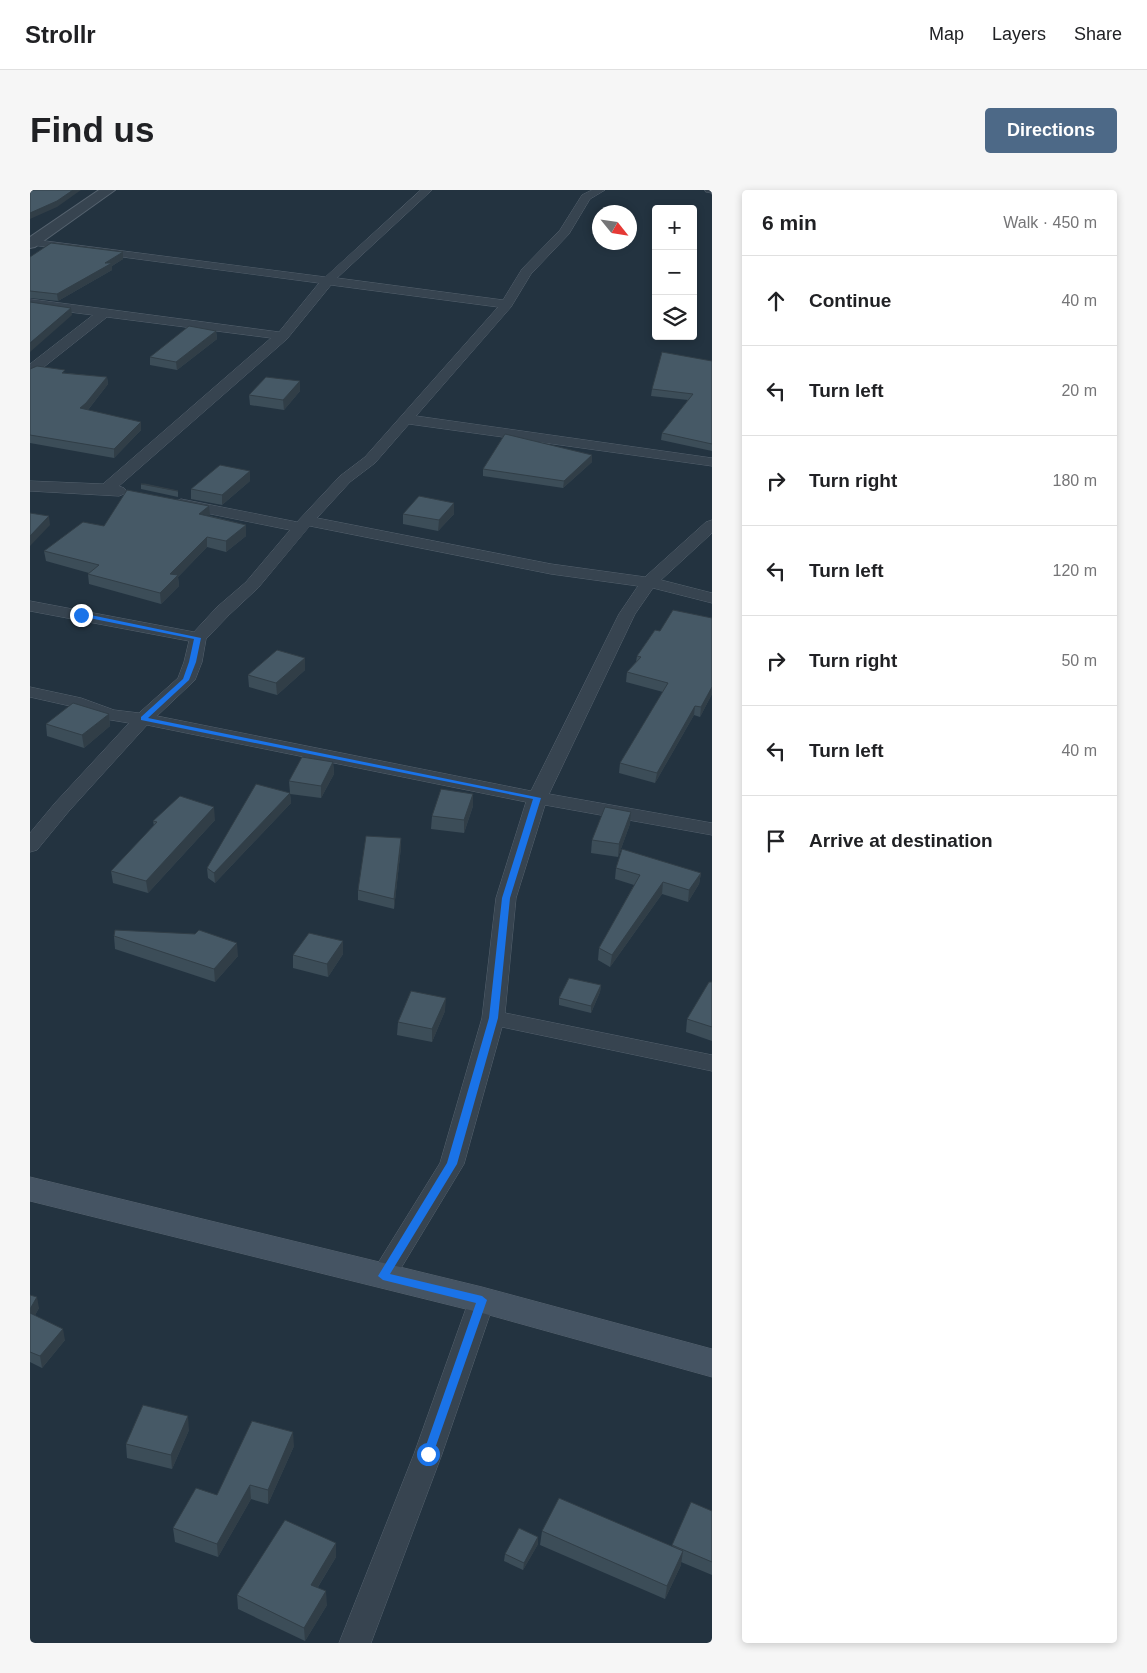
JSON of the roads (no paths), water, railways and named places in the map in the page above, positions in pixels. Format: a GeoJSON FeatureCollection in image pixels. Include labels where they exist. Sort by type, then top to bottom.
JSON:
{"type":"FeatureCollection","features":[{"type":"Feature","properties":{"kind":"main road"},"geometry":{"type":"LineString","coordinates":[[30,1189],[482,1300],[712,1363]]}},
{"type":"Feature","properties":{"kind":"street"},"geometry":{"type":"LineString","coordinates":[[31,243],[108,190]]}},
{"type":"Feature","properties":{"kind":"street"},"geometry":{"type":"LineString","coordinates":[[107,489],[282,336],[328,280],[427,190]]}},
{"type":"Feature","properties":{"kind":"street"},"geometry":{"type":"LineString","coordinates":[[30,846],[62,807],[143,719],[186,680],[193,662],[198,638],[223,611],[252,585],[345,479],[370,460],[506,304],[526,272],[565,232],[586,197],[600,190]]}},
{"type":"Feature","properties":{"kind":"street"},"geometry":{"type":"LineString","coordinates":[[31,243],[506,304]]}},
{"type":"Feature","properties":{"kind":"street"},"geometry":{"type":"LineString","coordinates":[[30,303],[282,336]]}},
{"type":"Feature","properties":{"kind":"street"},"geometry":{"type":"LineString","coordinates":[[30,371],[104,313]]}},
{"type":"Feature","properties":{"kind":"street"},"geometry":{"type":"LineString","coordinates":[[406,419],[712,462]]}},
{"type":"Feature","properties":{"kind":"street"},"geometry":{"type":"LineString","coordinates":[[30,486],[107,489],[136,494]]}},
{"type":"Feature","properties":{"kind":"street"},"geometry":{"type":"LineString","coordinates":[[165,500],[551,569],[649,582],[712,598]]}},
{"type":"Feature","properties":{"kind":"street"},"geometry":{"type":"LineString","coordinates":[[383,1276],[452,1164],[493,1018],[506,898],[538,798],[627,614],[649,582],[712,525]]}},
{"type":"Feature","properties":{"kind":"street"},"geometry":{"type":"LineString","coordinates":[[30,606],[198,638]]}},
{"type":"Feature","properties":{"kind":"street"},"geometry":{"type":"LineString","coordinates":[[30,692],[75,702],[111,715],[143,719],[538,798],[712,829]]}},
{"type":"Feature","properties":{"kind":"street"},"geometry":{"type":"LineString","coordinates":[[493,1018],[712,1063]]}},
{"type":"Feature","properties":{"kind":"street"},"geometry":{"type":"LineString","coordinates":[[355,1643],[428,1454],[482,1300]]}}]}
